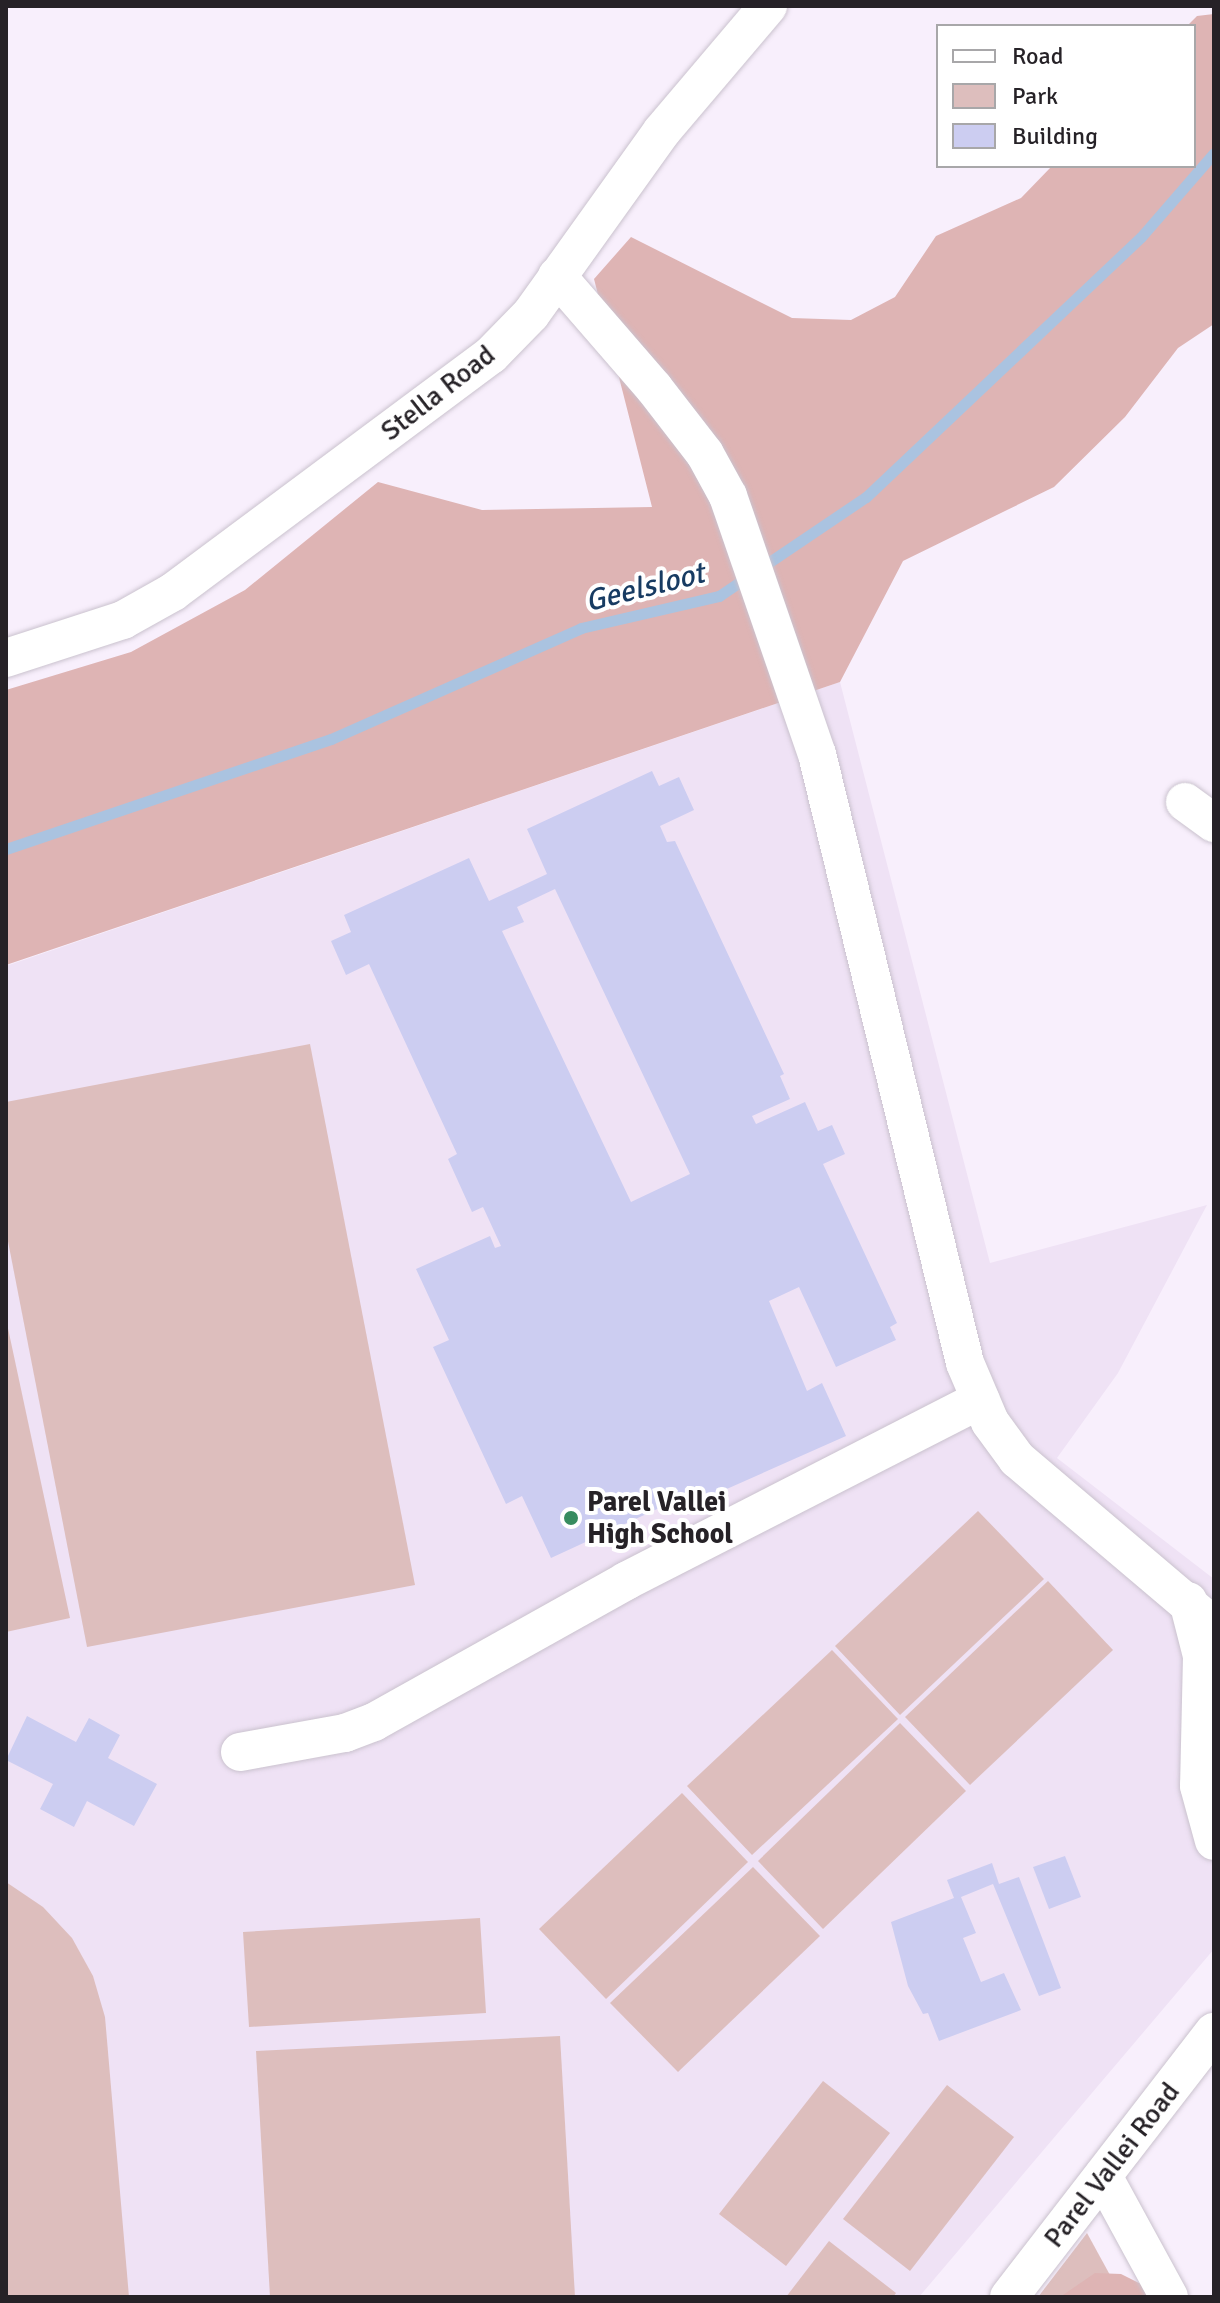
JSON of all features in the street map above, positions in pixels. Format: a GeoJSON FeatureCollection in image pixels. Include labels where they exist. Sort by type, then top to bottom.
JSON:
{"type":"FeatureCollection","features":[{"type":"Feature","properties":{"kind":"street","name":"Stella Road"},"geometry":{"type":"LineString","coordinates":[[6,658],[123,620],[173,592],[491,355],[531,314],[662,131],[768,6]]}},
{"type":"Feature","properties":{"kind":"street"},"geometry":{"type":"LineString","coordinates":[[557,276],[705,454],[743,535],[817,754],[965,1363],[980,1400],[1017,1459],[1187,1598],[1214,1626]]}},
{"type":"Feature","properties":{"kind":"street"},"geometry":{"type":"LineString","coordinates":[[240,1752],[345,1733],[374,1722],[626,1581],[980,1400]]}},
{"type":"Feature","properties":{"kind":"street"},"geometry":{"type":"LineString","coordinates":[[1187,1598],[1202,1656],[1207,1713],[1199,1786],[1214,1841]]}},
{"type":"Feature","properties":{"kind":"street","name":"Parel Vallei Road"},"geometry":{"type":"LineString","coordinates":[[1009,2297],[1214,2032]]}},
{"type":"Feature","properties":{"kind":"street"},"geometry":{"type":"LineString","coordinates":[[1103,2176],[1169,2297]]}},
{"type":"Feature","properties":{"kind":"shaded area"},"geometry":{"type":"Polygon","coordinates":[[[1214,14],[1214,324],[1178,348],[1125,417],[1054,487],[903,561],[840,682],[6,965],[6,690],[131,652],[245,590],[378,482],[482,510],[652,507],[594,279],[631,237],[792,318],[851,320],[895,297],[936,236],[1021,198],[1050,168],[1196,168],[1196,24],[1189,24],[1197,16],[1214,14]]]}},
{"type":"Feature","properties":{"kind":"shaded area","name":"Parel Vallei High School"},"geometry":{"type":"Polygon","coordinates":[[[840,682],[990,1263],[1207,1205],[1118,1373],[1057,1458],[1214,1579],[1214,1949],[919,2297],[6,2297],[6,966],[840,682]]]}},
{"type":"Feature","properties":{"kind":"shaded area"},"geometry":{"type":"Polygon","coordinates":[[[1095,2273],[1121,2274],[1147,2287],[1151,2297],[1060,2297],[1095,2273]]]}},
{"type":"Feature","properties":{"kind":"green space"},"geometry":{"type":"Polygon","coordinates":[[[310,1044],[415,1585],[87,1647],[6,1231],[6,1102],[310,1044]]]}},
{"type":"Feature","properties":{"kind":"green space"},"geometry":{"type":"Polygon","coordinates":[[[6,1319],[70,1618],[6,1632],[6,1319]]]}},
{"type":"Feature","properties":{"kind":"green space"},"geometry":{"type":"Polygon","coordinates":[[[978,1511],[1044,1579],[900,1715],[835,1646],[978,1511]]]}},
{"type":"Feature","properties":{"kind":"green space"},"geometry":{"type":"Polygon","coordinates":[[[1048,1581],[1113,1650],[970,1785],[905,1717],[1048,1581]]]}},
{"type":"Feature","properties":{"kind":"green space"},"geometry":{"type":"Polygon","coordinates":[[[832,1650],[898,1719],[752,1855],[687,1786],[832,1650]]]}},
{"type":"Feature","properties":{"kind":"green space"},"geometry":{"type":"Polygon","coordinates":[[[900,1723],[966,1791],[823,1929],[758,1861],[900,1723]]]}},
{"type":"Feature","properties":{"kind":"green space"},"geometry":{"type":"Polygon","coordinates":[[[682,1793],[748,1862],[606,1999],[539,1929],[682,1793]]]}},
{"type":"Feature","properties":{"kind":"green space"},"geometry":{"type":"Polygon","coordinates":[[[753,1867],[820,1936],[678,2072],[610,2003],[753,1867]]]}},
{"type":"Feature","properties":{"kind":"green space"},"geometry":{"type":"Polygon","coordinates":[[[6,1882],[43,1907],[72,1938],[93,1976],[105,2017],[129,2297],[6,2297],[6,1882]]]}},
{"type":"Feature","properties":{"kind":"green space"},"geometry":{"type":"Polygon","coordinates":[[[480,1918],[486,2013],[249,2027],[243,1932],[480,1918]]]}},
{"type":"Feature","properties":{"kind":"green space"},"geometry":{"type":"Polygon","coordinates":[[[560,2036],[575,2297],[270,2297],[256,2051],[560,2036]]]}},
{"type":"Feature","properties":{"kind":"green space"},"geometry":{"type":"Polygon","coordinates":[[[823,2081],[890,2133],[786,2266],[719,2214],[823,2081]]]}},
{"type":"Feature","properties":{"kind":"green space"},"geometry":{"type":"Polygon","coordinates":[[[947,2085],[1014,2137],[910,2271],[843,2219],[947,2085]]]}},
{"type":"Feature","properties":{"kind":"green space"},"geometry":{"type":"Polygon","coordinates":[[[1087,2233],[1122,2297],[1038,2297],[1087,2233]]]}},
{"type":"Feature","properties":{"kind":"green space"},"geometry":{"type":"Polygon","coordinates":[[[829,2241],[896,2293],[893,2297],[786,2297],[829,2241]]]}},
{"type":"Feature","properties":{"kind":"building"},"geometry":{"type":"Polygon","coordinates":[[[652,771],[659,786],[679,777],[694,810],[660,826],[667,842],[675,841],[784,1074],[780,1076],[790,1099],[752,1116],[756,1124],[805,1102],[818,1131],[832,1125],[845,1154],[823,1164],[897,1323],[890,1327],[896,1340],[836,1367],[799,1287],[769,1301],[807,1391],[822,1383],[846,1436],[686,1507],[681,1498],[551,1558],[522,1496],[506,1504],[433,1347],[449,1340],[416,1269],[490,1236],[495,1248],[501,1246],[483,1207],[472,1212],[448,1159],[457,1154],[369,964],[346,975],[331,941],[351,932],[344,915],[469,858],[489,901],[547,874],[527,829],[652,771]],[[555,889],[517,907],[524,922],[502,931],[631,1202],[690,1174],[555,889]]]}},
{"type":"Feature","properties":{"kind":"building"},"geometry":{"type":"Polygon","coordinates":[[[27,1716],[76,1742],[89,1718],[120,1735],[108,1758],[157,1784],[134,1826],[87,1801],[74,1827],[40,1809],[53,1784],[6,1760],[27,1716]]]}},
{"type":"Feature","properties":{"kind":"building"},"geometry":{"type":"Polygon","coordinates":[[[1065,1856],[1081,1897],[1049,1909],[1033,1867],[1065,1856]]]}},
{"type":"Feature","properties":{"kind":"building"},"geometry":{"type":"Polygon","coordinates":[[[992,1863],[999,1884],[1019,1877],[1061,1988],[1039,1996],[993,1884],[961,1897],[976,1933],[963,1938],[981,1982],[1004,1973],[1021,2010],[939,2041],[928,2013],[923,2014],[908,1986],[891,1922],[954,1898],[947,1880],[992,1863]]]}},
{"type":"Feature","properties":{"kind":"waterway","name":"Geelsloot"},"geometry":{"type":"LineString","coordinates":[[6,849],[331,739],[581,628],[719,596],[866,497],[1141,237],[1214,153]]}},
{"type":"Feature","properties":{"kind":"place","name":"Parel Vallei High School"},"geometry":{"type":"Point","coordinates":[571,1518]}}]}
